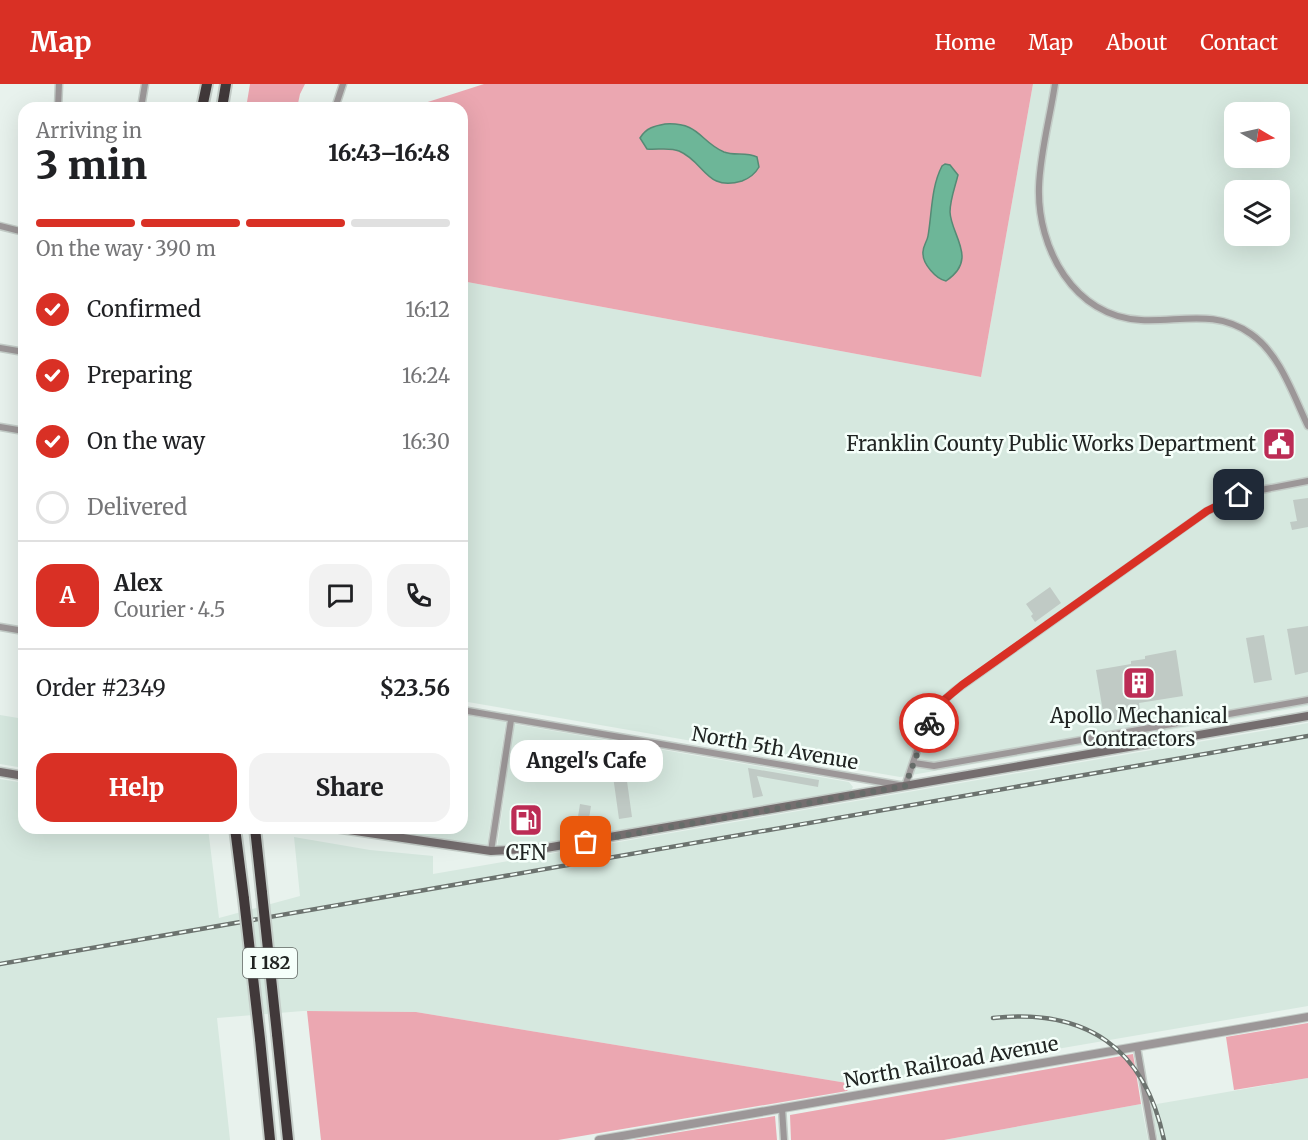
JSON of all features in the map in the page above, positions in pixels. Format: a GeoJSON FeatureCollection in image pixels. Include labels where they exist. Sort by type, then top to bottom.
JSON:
{"type":"FeatureCollection","features":[{"type":"Feature","properties":{"kind":"highway"},"geometry":{"type":"LineString","coordinates":[[203,102],[207,84]]}},
{"type":"Feature","properties":{"kind":"highway"},"geometry":{"type":"LineString","coordinates":[[223,102],[226,84]]}},
{"type":"Feature","properties":{"kind":"highway","name":"I 182"},"geometry":{"type":"LineString","coordinates":[[237,834],[260,1039],[268,1140]]}},
{"type":"Feature","properties":{"kind":"highway","name":"I 182"},"geometry":{"type":"LineString","coordinates":[[256,834],[288,1140]]}},
{"type":"Feature","properties":{"kind":"main road"},"geometry":{"type":"LineString","coordinates":[[376,834],[491,851],[546,848],[1308,716]]}},
{"type":"Feature","properties":{"kind":"main road"},"geometry":{"type":"LineString","coordinates":[[0,772],[18,775]]}},
{"type":"Feature","properties":{"kind":"street"},"geometry":{"type":"LineString","coordinates":[[58,102],[59,84]]}},
{"type":"Feature","properties":{"kind":"street"},"geometry":{"type":"LineString","coordinates":[[142,102],[145,84]]}},
{"type":"Feature","properties":{"kind":"street"},"geometry":{"type":"LineString","coordinates":[[337,102],[343,84]]}},
{"type":"Feature","properties":{"kind":"street"},"geometry":{"type":"LineString","coordinates":[[1056,84],[1040,175],[1039,203],[1047,241],[1058,267],[1068,282],[1095,306],[1123,318],[1144,320],[1211,318],[1228,322],[1251,334],[1272,356],[1308,426]]}},
{"type":"Feature","properties":{"kind":"street"},"geometry":{"type":"LineString","coordinates":[[0,226],[18,230]]}},
{"type":"Feature","properties":{"kind":"street"},"geometry":{"type":"LineString","coordinates":[[0,348],[18,351]]}},
{"type":"Feature","properties":{"kind":"street"},"geometry":{"type":"LineString","coordinates":[[0,427],[18,430]]}},
{"type":"Feature","properties":{"kind":"street"},"geometry":{"type":"LineString","coordinates":[[905,786],[933,714],[944,700],[962,685],[1207,511],[1250,492],[1308,481]]}},
{"type":"Feature","properties":{"kind":"street"},"geometry":{"type":"LineString","coordinates":[[0,627],[18,630]]}},
{"type":"Feature","properties":{"kind":"street"},"geometry":{"type":"LineString","coordinates":[[914,763],[934,766],[1308,700]]}},
{"type":"Feature","properties":{"kind":"street"},"geometry":{"type":"LineString","coordinates":[[1249,710],[1252,726]]}},
{"type":"Feature","properties":{"kind":"street","name":"North 5th Avenue"},"geometry":{"type":"LineString","coordinates":[[468,711],[905,786]]}},
{"type":"Feature","properties":{"kind":"street"},"geometry":{"type":"LineString","coordinates":[[491,851],[511,720]]}},
{"type":"Feature","properties":{"kind":"street","name":"North Railroad Avenue"},"geometry":{"type":"LineString","coordinates":[[599,1140],[1308,1017]]}},
{"type":"Feature","properties":{"kind":"street"},"geometry":{"type":"LineString","coordinates":[[1137,1047],[1153,1140]]}},
{"type":"Feature","properties":{"kind":"street"},"geometry":{"type":"LineString","coordinates":[[782,1108],[784,1140]]}},
{"type":"Feature","properties":{"kind":"shaded area"},"geometry":{"type":"Polygon","coordinates":[[[250,84],[305,84],[298,102],[247,102],[250,84]]]}},
{"type":"Feature","properties":{"kind":"shaded area"},"geometry":{"type":"Polygon","coordinates":[[[484,84],[1033,84],[981,377],[468,282],[468,102],[428,102],[484,84]]]}},
{"type":"Feature","properties":{"kind":"shaded area"},"geometry":{"type":"Polygon","coordinates":[[[1033,84],[1308,84],[1308,706],[900,777],[468,702],[468,282],[981,377],[1033,84]]]}},
{"type":"Feature","properties":{"kind":"shaded area"},"geometry":{"type":"Polygon","coordinates":[[[665,124],[677,124],[692,129],[724,152],[757,157],[759,167],[752,176],[742,181],[721,182],[713,179],[688,156],[679,151],[647,149],[640,138],[642,135],[651,128],[665,124]]]}},
{"type":"Feature","properties":{"kind":"shaded area"},"geometry":{"type":"Polygon","coordinates":[[[945,164],[950,165],[958,175],[950,212],[962,256],[956,273],[946,281],[931,270],[925,262],[923,251],[928,236],[938,174],[945,164]]]}},
{"type":"Feature","properties":{"kind":"shaded area"},"geometry":{"type":"Polygon","coordinates":[[[0,715],[18,718],[18,767],[0,764],[0,715]]]}},
{"type":"Feature","properties":{"kind":"shaded area"},"geometry":{"type":"Polygon","coordinates":[[[468,716],[506,721],[487,846],[408,834],[468,834],[468,716]]]}},
{"type":"Feature","properties":{"kind":"shaded area"},"geometry":{"type":"Polygon","coordinates":[[[1308,723],[1308,1006],[853,1084],[416,1012],[303,1011],[217,1018],[230,1140],[0,1140],[0,779],[18,782],[18,834],[209,834],[219,918],[300,896],[294,837],[370,850],[433,856],[433,874],[1308,723]]]}},
{"type":"Feature","properties":{"kind":"shaded area"},"geometry":{"type":"Polygon","coordinates":[[[514,724],[849,782],[853,787],[849,793],[543,845],[497,848],[514,724]]]}},
{"type":"Feature","properties":{"kind":"shaded area"},"geometry":{"type":"Polygon","coordinates":[[[307,1011],[416,1012],[853,1084],[847,1091],[558,1140],[321,1140],[307,1011]]]}},
{"type":"Feature","properties":{"kind":"shaded area"},"geometry":{"type":"Polygon","coordinates":[[[1308,1023],[1308,1078],[1234,1090],[1226,1037],[1308,1023]]]}},
{"type":"Feature","properties":{"kind":"shaded area"},"geometry":{"type":"Polygon","coordinates":[[[1133,1054],[1141,1104],[944,1140],[791,1140],[790,1115],[1133,1054]]]}},
{"type":"Feature","properties":{"kind":"shaded area"},"geometry":{"type":"Polygon","coordinates":[[[1308,1078],[1308,1140],[1158,1140],[1151,1105],[1308,1078]]]}},
{"type":"Feature","properties":{"kind":"shaded area"},"geometry":{"type":"Polygon","coordinates":[[[1141,1104],[1148,1140],[944,1140],[1141,1104]]]}},
{"type":"Feature","properties":{"kind":"shaded area"},"geometry":{"type":"Polygon","coordinates":[[[775,1116],[777,1140],[633,1140],[775,1116]]]}},
{"type":"Feature","properties":{"kind":"building","name":"Franklin County Public Works Department"},"geometry":{"type":"Polygon","coordinates":[[[1287,429],[1292,456],[1271,459],[1267,433],[1287,429]]]}},
{"type":"Feature","properties":{"kind":"building"},"geometry":{"type":"Polygon","coordinates":[[[1308,498],[1308,527],[1292,530],[1290,522],[1297,521],[1293,500],[1308,498]]]}},
{"type":"Feature","properties":{"kind":"building"},"geometry":{"type":"Polygon","coordinates":[[[1050,587],[1061,603],[1035,622],[1026,604],[1050,587]]]}},
{"type":"Feature","properties":{"kind":"building"},"geometry":{"type":"Polygon","coordinates":[[[1308,626],[1308,672],[1295,675],[1287,629],[1308,626]]]}},
{"type":"Feature","properties":{"kind":"building"},"geometry":{"type":"Polygon","coordinates":[[[1264,635],[1272,680],[1254,683],[1246,638],[1264,635]]]}},
{"type":"Feature","properties":{"kind":"building","name":"Apollo Mechanical Contractors"},"geometry":{"type":"Polygon","coordinates":[[[1176,650],[1183,696],[1139,703],[1141,718],[1105,724],[1096,670],[1131,664],[1131,661],[1145,659],[1145,656],[1176,650]]]}},
{"type":"Feature","properties":{"kind":"building"},"geometry":{"type":"Polygon","coordinates":[[[748,768],[819,780],[818,787],[757,776],[763,796],[753,798],[748,768]]]}},
{"type":"Feature","properties":{"kind":"building"},"geometry":{"type":"Polygon","coordinates":[[[626,774],[632,817],[619,819],[613,776],[626,774]]]}},
{"type":"Feature","properties":{"kind":"building"},"geometry":{"type":"Polygon","coordinates":[[[580,804],[591,806],[588,825],[577,823],[580,804]]]}},
{"type":"Feature","properties":{"kind":"railway"},"geometry":{"type":"LineString","coordinates":[[0,964],[1308,736]]}},
{"type":"Feature","properties":{"kind":"railway"},"geometry":{"type":"LineString","coordinates":[[993,1018],[1026,1017],[1056,1020],[1083,1028],[1106,1041],[1126,1058],[1142,1081],[1155,1108],[1164,1140]]}},
{"type":"Feature","properties":{"kind":"way so far"},"geometry":{"type":"LineString","coordinates":[[586,842],[905,786],[929,723]]}},
{"type":"Feature","properties":{"kind":"place","name":"Franklin County Public Works Department"},"geometry":{"type":"Point","coordinates":[1279,444]}},
{"type":"Feature","properties":{"kind":"place","name":"Apollo Mechanical Contractors"},"geometry":{"type":"Point","coordinates":[1139,683]}},
{"type":"Feature","properties":{"kind":"place","name":"CFN"},"geometry":{"type":"Point","coordinates":[526,820]}},
{"type":"Feature","properties":{"kind":"place","name":"Angel's Cafe"},"geometry":{"type":"Point","coordinates":[586,842]}},
{"type":"Feature","properties":{"kind":"route"},"geometry":{"type":"LineString","coordinates":[[929,723],[944,700],[962,685],[1207,511],[1239,495]]}}]}
